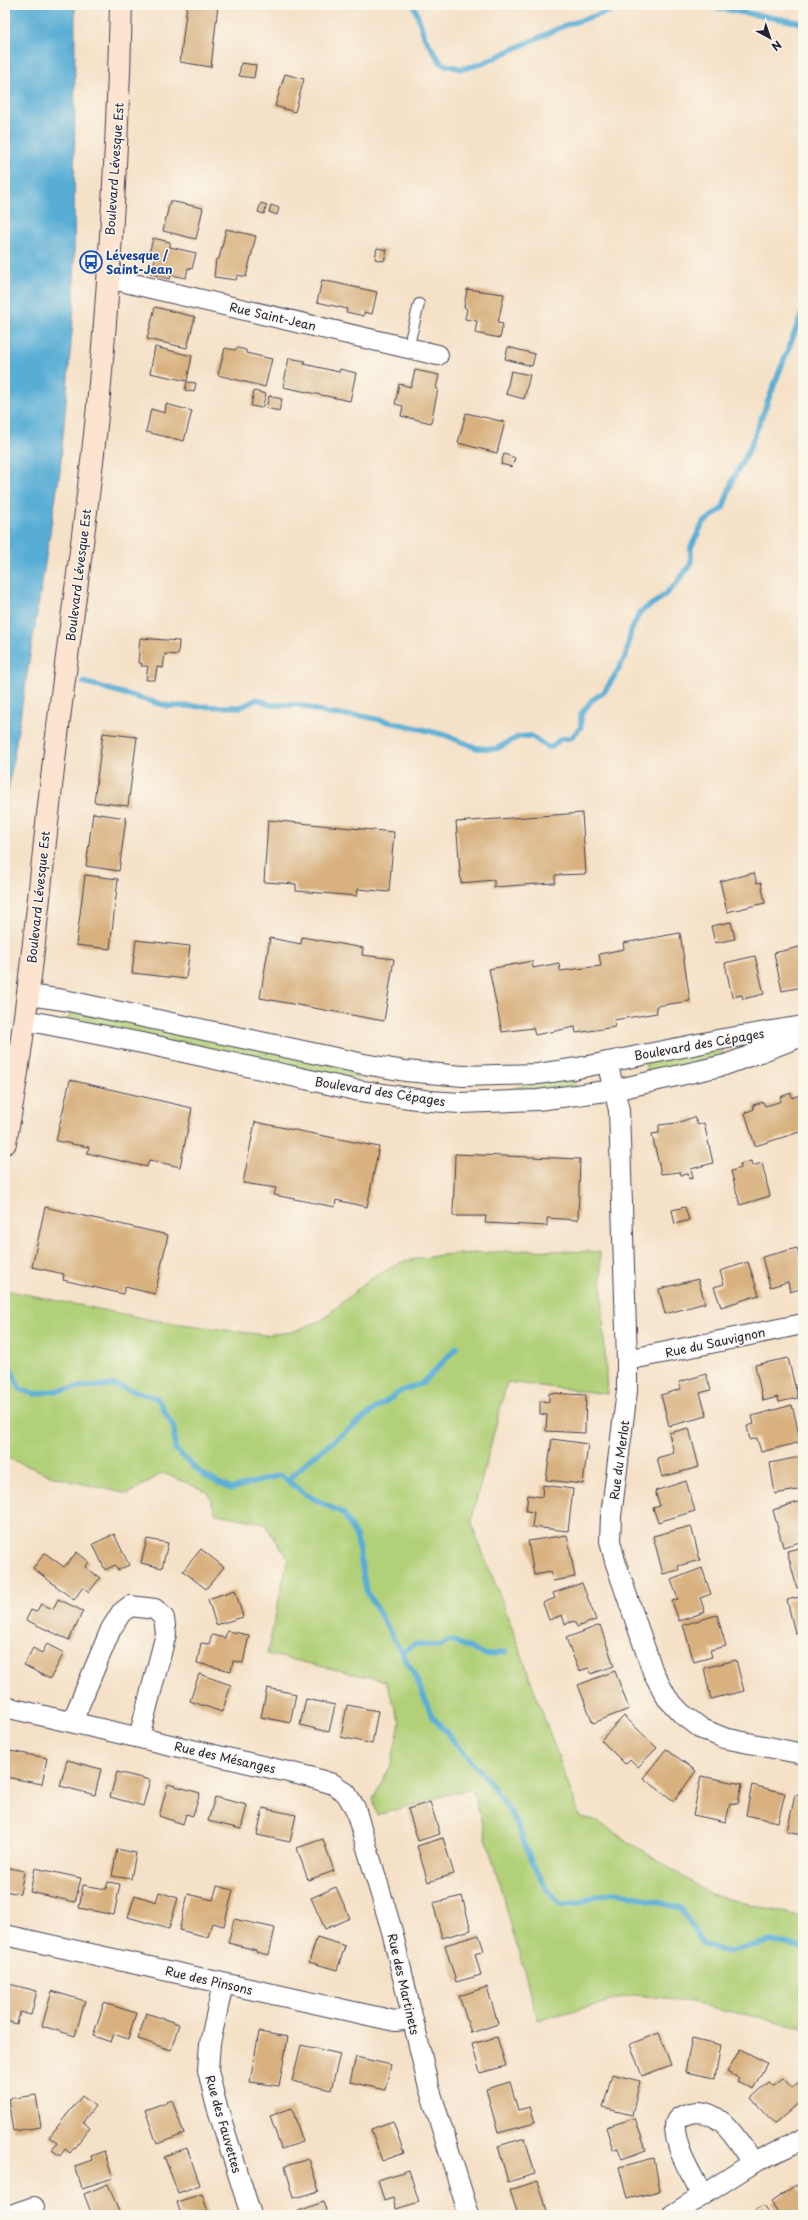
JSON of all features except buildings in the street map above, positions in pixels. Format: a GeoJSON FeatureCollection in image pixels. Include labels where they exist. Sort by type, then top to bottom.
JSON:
{"type":"FeatureCollection","features":[{"type":"Feature","properties":{"kind":"street","name":"Boulevard Lévesque Est"},"geometry":{"type":"LineString","coordinates":[[5,1143],[26,1020],[52,775],[79,568],[100,387],[119,89],[121,5]]}},
{"type":"Feature","properties":{"kind":"street","name":"Rue Saint-Jean"},"geometry":{"type":"LineString","coordinates":[[108,278],[438,355]]}},
{"type":"Feature","properties":{"kind":"street","name":"Boulevard des Cépages"},"geometry":{"type":"LineString","coordinates":[[28,995],[64,1000],[405,1071],[442,1075],[538,1074],[607,1062],[715,1040],[803,1026]]}},
{"type":"Feature","properties":{"kind":"street","name":"Boulevard des Cépages"},"geometry":{"type":"LineString","coordinates":[[26,1020],[152,1045],[355,1090],[430,1101],[507,1103],[558,1099],[614,1090],[725,1065],[803,1036]]}},
{"type":"Feature","properties":{"kind":"street","name":"Rue du Merlot"},"geometry":{"type":"LineString","coordinates":[[607,1062],[619,1110],[627,1360],[627,1391],[611,1516],[610,1541],[615,1561],[653,1672],[667,1698],[681,1713],[702,1729],[724,1738],[803,1754]]}},
{"type":"Feature","properties":{"kind":"street","name":"Rue du Sauvignon"},"geometry":{"type":"LineString","coordinates":[[627,1360],[803,1324]]}},
{"type":"Feature","properties":{"kind":"street"},"geometry":{"type":"LineString","coordinates":[[72,1722],[121,1613],[130,1606],[145,1606],[156,1609],[164,1618],[166,1634],[139,1737]]}},
{"type":"Feature","properties":{"kind":"street","name":"Rue des Mésanges"},"geometry":{"type":"LineString","coordinates":[[5,1707],[310,1777]]}},
{"type":"Feature","properties":{"kind":"street","name":"Rue des Martinets"},"geometry":{"type":"LineString","coordinates":[[310,1777],[333,1784],[346,1793],[355,1808],[392,1931],[428,2084],[469,2215]]}},
{"type":"Feature","properties":{"kind":"street","name":"Rue des Pinsons"},"geometry":{"type":"LineString","coordinates":[[5,1935],[395,2022],[412,2019]]}},
{"type":"Feature","properties":{"kind":"street","name":"Rue des Fauvettes"},"geometry":{"type":"LineString","coordinates":[[223,1984],[210,2043],[208,2070],[215,2100],[251,2215]]}},
{"type":"Feature","properties":{"kind":"street"},"geometry":{"type":"LineString","coordinates":[[702,2195],[680,2149],[675,2124],[680,2116],[692,2112],[707,2113],[721,2121],[736,2137],[753,2163]]}},
{"type":"Feature","properties":{"kind":"street"},"geometry":{"type":"LineString","coordinates":[[672,2215],[753,2163],[803,2139]]}},
{"type":"Feature","properties":{"kind":"street"},"geometry":{"type":"LineString","coordinates":[[11,2215],[34,2207]]}},
{"type":"Feature","properties":{"kind":"lane"},"geometry":{"type":"LineString","coordinates":[[408,348],[419,304]]}},
{"type":"Feature","properties":{"kind":"green space"},"geometry":{"type":"Polygon","coordinates":[[[71,1007],[380,1075],[378,1077],[336,1077],[68,1020],[71,1007]]]}},
{"type":"Feature","properties":{"kind":"green space"},"geometry":{"type":"Polygon","coordinates":[[[722,1046],[724,1059],[648,1075],[645,1062],[722,1046]]]}},
{"type":"Feature","properties":{"kind":"green space"},"geometry":{"type":"Polygon","coordinates":[[[575,1077],[575,1089],[508,1091],[523,1085],[575,1077]]]}},
{"type":"Feature","properties":{"kind":"green space"},"geometry":{"type":"Polygon","coordinates":[[[529,1250],[600,1252],[607,1394],[507,1382],[474,1509],[472,1523],[475,1533],[503,1603],[580,1817],[595,1820],[711,1895],[803,1917],[803,2027],[667,1998],[634,1995],[538,2020],[472,1788],[377,1815],[373,1799],[391,1765],[400,1723],[386,1681],[267,1654],[288,1558],[264,1523],[216,1514],[208,1492],[163,1473],[128,1494],[58,1478],[5,1457],[5,1290],[152,1320],[264,1335],[292,1332],[322,1320],[367,1281],[404,1261],[442,1255],[529,1250]]]}},
{"type":"Feature","properties":{"kind":"water"},"geometry":{"type":"Polygon","coordinates":[[[5,5],[75,5],[74,308],[60,471],[5,810],[5,5]]]}},
{"type":"Feature","properties":{"kind":"waterway"},"geometry":{"type":"LineString","coordinates":[[414,5],[425,38],[442,64],[462,69],[481,64],[566,25],[629,5]]}},
{"type":"Feature","properties":{"kind":"waterway"},"geometry":{"type":"LineString","coordinates":[[700,5],[803,23]]}},
{"type":"Feature","properties":{"kind":"waterway"},"geometry":{"type":"LineString","coordinates":[[83,682],[168,706],[241,707],[258,699],[271,705],[300,705],[329,714],[362,716],[413,727],[445,735],[477,748],[496,749],[518,737],[531,736],[547,747],[552,747],[560,739],[571,738],[581,727],[581,714],[592,700],[604,692],[616,674],[626,655],[631,631],[640,612],[660,599],[676,584],[691,564],[691,547],[703,523],[723,508],[733,479],[748,452],[803,311]]}},
{"type":"Feature","properties":{"kind":"waterway"},"geometry":{"type":"LineString","coordinates":[[288,1480],[310,1459],[378,1407],[401,1391],[423,1383],[457,1347]]}},
{"type":"Feature","properties":{"kind":"waterway"},"geometry":{"type":"LineString","coordinates":[[5,1355],[20,1389],[34,1394],[81,1387],[115,1385],[157,1398],[174,1428],[175,1449],[203,1475],[231,1489],[280,1475],[305,1494],[344,1514],[357,1539],[366,1590],[416,1678],[432,1716],[492,1785],[516,1821],[532,1863],[547,1889],[560,1904],[578,1904],[596,1896],[618,1892],[681,1908],[703,1945],[730,1951],[772,1941],[803,1947]]}},
{"type":"Feature","properties":{"kind":"waterway"},"geometry":{"type":"LineString","coordinates":[[402,1652],[415,1644],[441,1646],[451,1640],[486,1655],[506,1652]]}},
{"type":"Feature","properties":{"kind":"place","name":"Lévesque / Saint-Jean"},"geometry":{"type":"Point","coordinates":[91,262]}}]}
